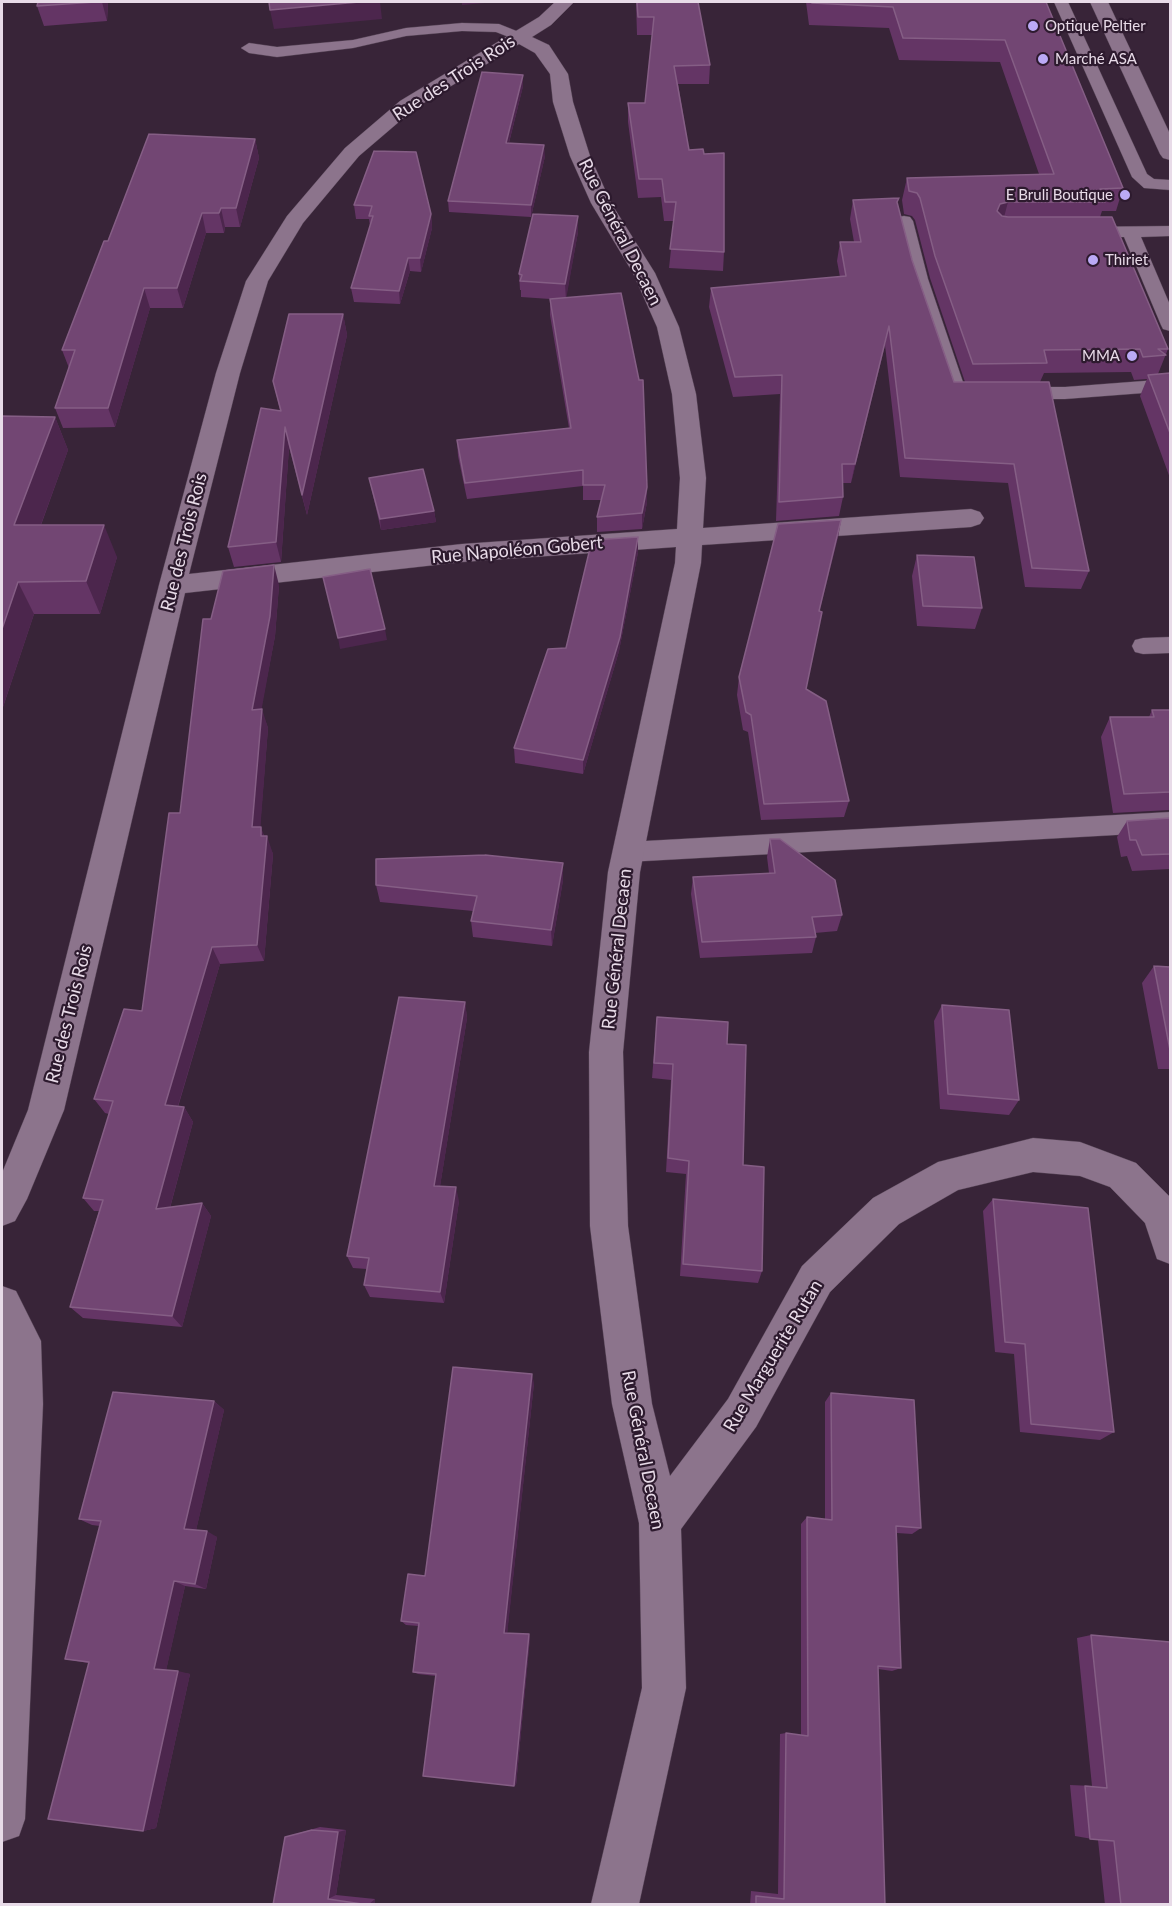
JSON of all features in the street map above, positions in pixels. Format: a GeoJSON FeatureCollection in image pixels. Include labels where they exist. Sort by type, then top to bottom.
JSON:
{"type":"FeatureCollection","features":[{"type":"Feature","properties":{"kind":"street","name":"Rue des Trois Rois"},"geometry":{"type":"LineString","coordinates":[[2,1208],[14,1187],[46,1110],[173,585],[228,373],[257,280],[294,220],[352,152],[407,105],[545,21],[565,2]]}},
{"type":"Feature","properties":{"kind":"street"},"geometry":{"type":"LineString","coordinates":[[1099,2],[1170,154]]}},
{"type":"Feature","properties":{"kind":"street","name":"Rue Général Decaen"},"geometry":{"type":"LineString","coordinates":[[519,37],[543,49],[559,74],[563,102],[580,156],[601,203],[644,273],[668,327],[684,394],[693,478],[688,563],[627,852],[606,1052],[609,1226],[632,1404],[660,1524],[664,1688],[615,1905]]}},
{"type":"Feature","properties":{"kind":"street","name":"Rue Napoléon Gobert"},"geometry":{"type":"LineString","coordinates":[[173,585],[462,553],[971,518]]}},
{"type":"Feature","properties":{"kind":"street","name":"Rue Marguerite Rutan"},"geometry":{"type":"LineString","coordinates":[[660,1524],[742,1413],[816,1279],[886,1210],[951,1174],[1033,1155],[1080,1159],[1123,1175],[1167,1224]]}},
{"type":"Feature","properties":{"kind":"street"},"geometry":{"type":"LineString","coordinates":[[2,1305],[21,1341],[23,1404],[2,1819]]}},
{"type":"Feature","properties":{"kind":"lane"},"geometry":{"type":"LineString","coordinates":[[1060,2],[1140,177],[1150,184],[1170,185]]}},
{"type":"Feature","properties":{"kind":"lane"},"geometry":{"type":"LineString","coordinates":[[249,48],[277,52],[353,44],[406,32],[462,27],[499,28],[519,37]]}},
{"type":"Feature","properties":{"kind":"lane"},"geometry":{"type":"LineString","coordinates":[[904,221],[919,279],[957,395],[978,394]]}},
{"type":"Feature","properties":{"kind":"lane"},"geometry":{"type":"LineString","coordinates":[[1130,231],[1170,325]]}},
{"type":"Feature","properties":{"kind":"lane"},"geometry":{"type":"LineString","coordinates":[[1060,232],[1170,231]]}},
{"type":"Feature","properties":{"kind":"lane"},"geometry":{"type":"LineString","coordinates":[[999,393],[1065,393],[1170,385]]}},
{"type":"Feature","properties":{"kind":"lane"},"geometry":{"type":"LineString","coordinates":[[1143,646],[1170,645]]}},
{"type":"Feature","properties":{"kind":"lane"},"geometry":{"type":"LineString","coordinates":[[627,852],[1170,822]]}},
{"type":"Feature","properties":{"kind":"building"},"geometry":{"type":"Polygon","coordinates":[[[38,2],[95,2],[37,6],[38,2]]]}},
{"type":"Feature","properties":{"kind":"building"},"geometry":{"type":"Polygon","coordinates":[[[269,2],[359,2],[270,10],[269,2]]]}},
{"type":"Feature","properties":{"kind":"building"},"geometry":{"type":"Polygon","coordinates":[[[637,2],[698,2],[710,65],[674,66],[689,150],[703,149],[704,154],[724,153],[724,252],[670,249],[676,202],[665,202],[662,179],[639,179],[628,103],[645,103],[654,17],[638,17],[637,2]]]}},
{"type":"Feature","properties":{"kind":"building"},"geometry":{"type":"Polygon","coordinates":[[[811,2],[1046,2],[1123,188],[1100,189],[1105,202],[1008,202],[1000,204],[997,211],[1002,216],[1008,217],[1112,217],[1168,349],[1158,349],[1166,355],[1143,357],[1140,349],[1044,350],[1047,363],[973,364],[935,256],[920,198],[917,193],[909,191],[907,178],[1054,174],[1005,40],[903,38],[893,7],[811,2]]]}},
{"type":"Feature","properties":{"kind":"building"},"geometry":{"type":"Polygon","coordinates":[[[482,72],[523,75],[506,143],[544,145],[531,205],[448,201],[482,72]]]}},
{"type":"Feature","properties":{"kind":"building"},"geometry":{"type":"Polygon","coordinates":[[[149,134],[255,139],[236,208],[221,208],[219,213],[202,213],[177,288],[144,288],[108,408],[55,408],[75,350],[62,350],[104,241],[108,241],[149,134]]]}},
{"type":"Feature","properties":{"kind":"building"},"geometry":{"type":"Polygon","coordinates":[[[374,151],[416,152],[431,214],[420,258],[408,258],[399,291],[351,288],[373,216],[369,216],[372,206],[354,205],[374,151]]]}},
{"type":"Feature","properties":{"kind":"building"},"geometry":{"type":"Polygon","coordinates":[[[899,198],[897,202],[912,260],[954,382],[1049,382],[1089,571],[1032,568],[1014,464],[905,458],[889,326],[855,464],[842,464],[843,497],[779,502],[782,375],[735,377],[711,288],[846,276],[840,242],[861,242],[853,200],[899,198]]]}},
{"type":"Feature","properties":{"kind":"building"},"geometry":{"type":"Polygon","coordinates":[[[533,214],[578,216],[565,284],[520,281],[522,275],[519,274],[533,214]]]}},
{"type":"Feature","properties":{"kind":"building"},"geometry":{"type":"Polygon","coordinates":[[[621,293],[639,380],[643,380],[647,487],[642,513],[597,517],[605,485],[583,485],[583,470],[465,483],[457,440],[571,428],[550,299],[621,293]]]}},
{"type":"Feature","properties":{"kind":"building"},"geometry":{"type":"Polygon","coordinates":[[[289,314],[343,314],[302,495],[285,427],[276,542],[228,547],[261,408],[281,411],[273,381],[289,314]]]}},
{"type":"Feature","properties":{"kind":"building"},"geometry":{"type":"Polygon","coordinates":[[[1170,373],[1170,433],[1148,375],[1170,373]]]}},
{"type":"Feature","properties":{"kind":"building"},"geometry":{"type":"Polygon","coordinates":[[[2,416],[55,417],[14,525],[104,525],[86,581],[18,582],[2,629],[2,416]]]}},
{"type":"Feature","properties":{"kind":"building"},"geometry":{"type":"Polygon","coordinates":[[[423,469],[434,511],[380,519],[369,478],[423,469]]]}},
{"type":"Feature","properties":{"kind":"building"},"geometry":{"type":"Polygon","coordinates":[[[841,520],[819,611],[822,612],[806,689],[826,701],[849,801],[764,804],[751,715],[746,712],[739,677],[778,524],[841,520]]]}},
{"type":"Feature","properties":{"kind":"building"},"geometry":{"type":"Polygon","coordinates":[[[638,537],[620,637],[583,760],[514,748],[548,649],[566,648],[592,540],[638,537]]]}},
{"type":"Feature","properties":{"kind":"building"},"geometry":{"type":"Polygon","coordinates":[[[917,555],[974,557],[982,608],[923,606],[917,555]]]}},
{"type":"Feature","properties":{"kind":"building"},"geometry":{"type":"Polygon","coordinates":[[[274,565],[270,616],[252,710],[262,709],[252,827],[261,827],[261,836],[267,836],[257,945],[212,947],[165,1105],[184,1107],[156,1209],[202,1203],[172,1316],[70,1307],[103,1200],[83,1198],[113,1101],[94,1099],[124,1009],[142,1011],[169,813],[180,813],[203,619],[211,619],[223,571],[274,565]]]}},
{"type":"Feature","properties":{"kind":"building"},"geometry":{"type":"Polygon","coordinates":[[[370,569],[385,629],[338,638],[323,577],[370,569]]]}},
{"type":"Feature","properties":{"kind":"building"},"geometry":{"type":"Polygon","coordinates":[[[1152,710],[1170,710],[1170,792],[1124,794],[1110,717],[1154,717],[1152,710]]]}},
{"type":"Feature","properties":{"kind":"building"},"geometry":{"type":"Polygon","coordinates":[[[1170,818],[1170,854],[1142,855],[1136,840],[1130,840],[1127,821],[1170,818]]]}},
{"type":"Feature","properties":{"kind":"building"},"geometry":{"type":"Polygon","coordinates":[[[770,839],[780,839],[835,880],[842,915],[812,917],[816,937],[702,942],[693,877],[775,873],[770,839]]]}},
{"type":"Feature","properties":{"kind":"building"},"geometry":{"type":"Polygon","coordinates":[[[485,855],[563,863],[551,930],[471,921],[477,896],[376,885],[376,859],[485,855]]]}},
{"type":"Feature","properties":{"kind":"building"},"geometry":{"type":"Polygon","coordinates":[[[1154,966],[1170,967],[1170,1050],[1154,966]]]}},
{"type":"Feature","properties":{"kind":"building"},"geometry":{"type":"Polygon","coordinates":[[[399,997],[465,1002],[434,1186],[456,1187],[440,1292],[364,1285],[369,1258],[347,1256],[399,997]]]}},
{"type":"Feature","properties":{"kind":"building"},"geometry":{"type":"Polygon","coordinates":[[[942,1005],[1009,1010],[1019,1100],[948,1094],[942,1005]]]}},
{"type":"Feature","properties":{"kind":"building"},"geometry":{"type":"Polygon","coordinates":[[[657,1017],[728,1022],[727,1044],[746,1045],[743,1165],[764,1167],[762,1271],[683,1264],[689,1161],[668,1158],[673,1064],[654,1063],[657,1017]]]}},
{"type":"Feature","properties":{"kind":"building"},"geometry":{"type":"Polygon","coordinates":[[[993,1199],[1088,1208],[1114,1432],[1031,1424],[1025,1344],[1005,1342],[993,1199]]]}},
{"type":"Feature","properties":{"kind":"building"},"geometry":{"type":"Polygon","coordinates":[[[453,1367],[532,1374],[504,1633],[529,1634],[514,1786],[423,1776],[436,1674],[413,1672],[419,1623],[401,1621],[408,1574],[425,1576],[453,1367]]]}},
{"type":"Feature","properties":{"kind":"building"},"geometry":{"type":"Polygon","coordinates":[[[113,1392],[214,1401],[184,1529],[207,1531],[195,1584],[174,1581],[154,1669],[178,1671],[143,1831],[48,1819],[89,1662],[65,1659],[101,1521],[79,1519],[113,1392]]]}},
{"type":"Feature","properties":{"kind":"building"},"geometry":{"type":"Polygon","coordinates":[[[831,1393],[914,1400],[921,1528],[896,1526],[901,1668],[878,1666],[885,1905],[756,1905],[756,1896],[784,1899],[786,1733],[808,1736],[807,1517],[832,1520],[831,1393]]]}},
{"type":"Feature","properties":{"kind":"building"},"geometry":{"type":"Polygon","coordinates":[[[1091,1635],[1170,1642],[1170,1905],[1121,1905],[1114,1841],[1090,1839],[1085,1786],[1107,1788],[1091,1635]]]}},
{"type":"Feature","properties":{"kind":"building"},"geometry":{"type":"Polygon","coordinates":[[[312,1830],[338,1832],[328,1899],[369,1905],[273,1905],[285,1837],[312,1830]]]}},
{"type":"Feature","properties":{"kind":"place","name":"Optique Peltier"},"geometry":{"type":"Point","coordinates":[1033,26]}},
{"type":"Feature","properties":{"kind":"place","name":"Marché ASA"},"geometry":{"type":"Point","coordinates":[1043,59]}},
{"type":"Feature","properties":{"kind":"place","name":"E Bruli Boutique"},"geometry":{"type":"Point","coordinates":[1125,195]}},
{"type":"Feature","properties":{"kind":"place","name":"Thiriet"},"geometry":{"type":"Point","coordinates":[1093,260]}},
{"type":"Feature","properties":{"kind":"place","name":"MMA"},"geometry":{"type":"Point","coordinates":[1132,356]}}]}
